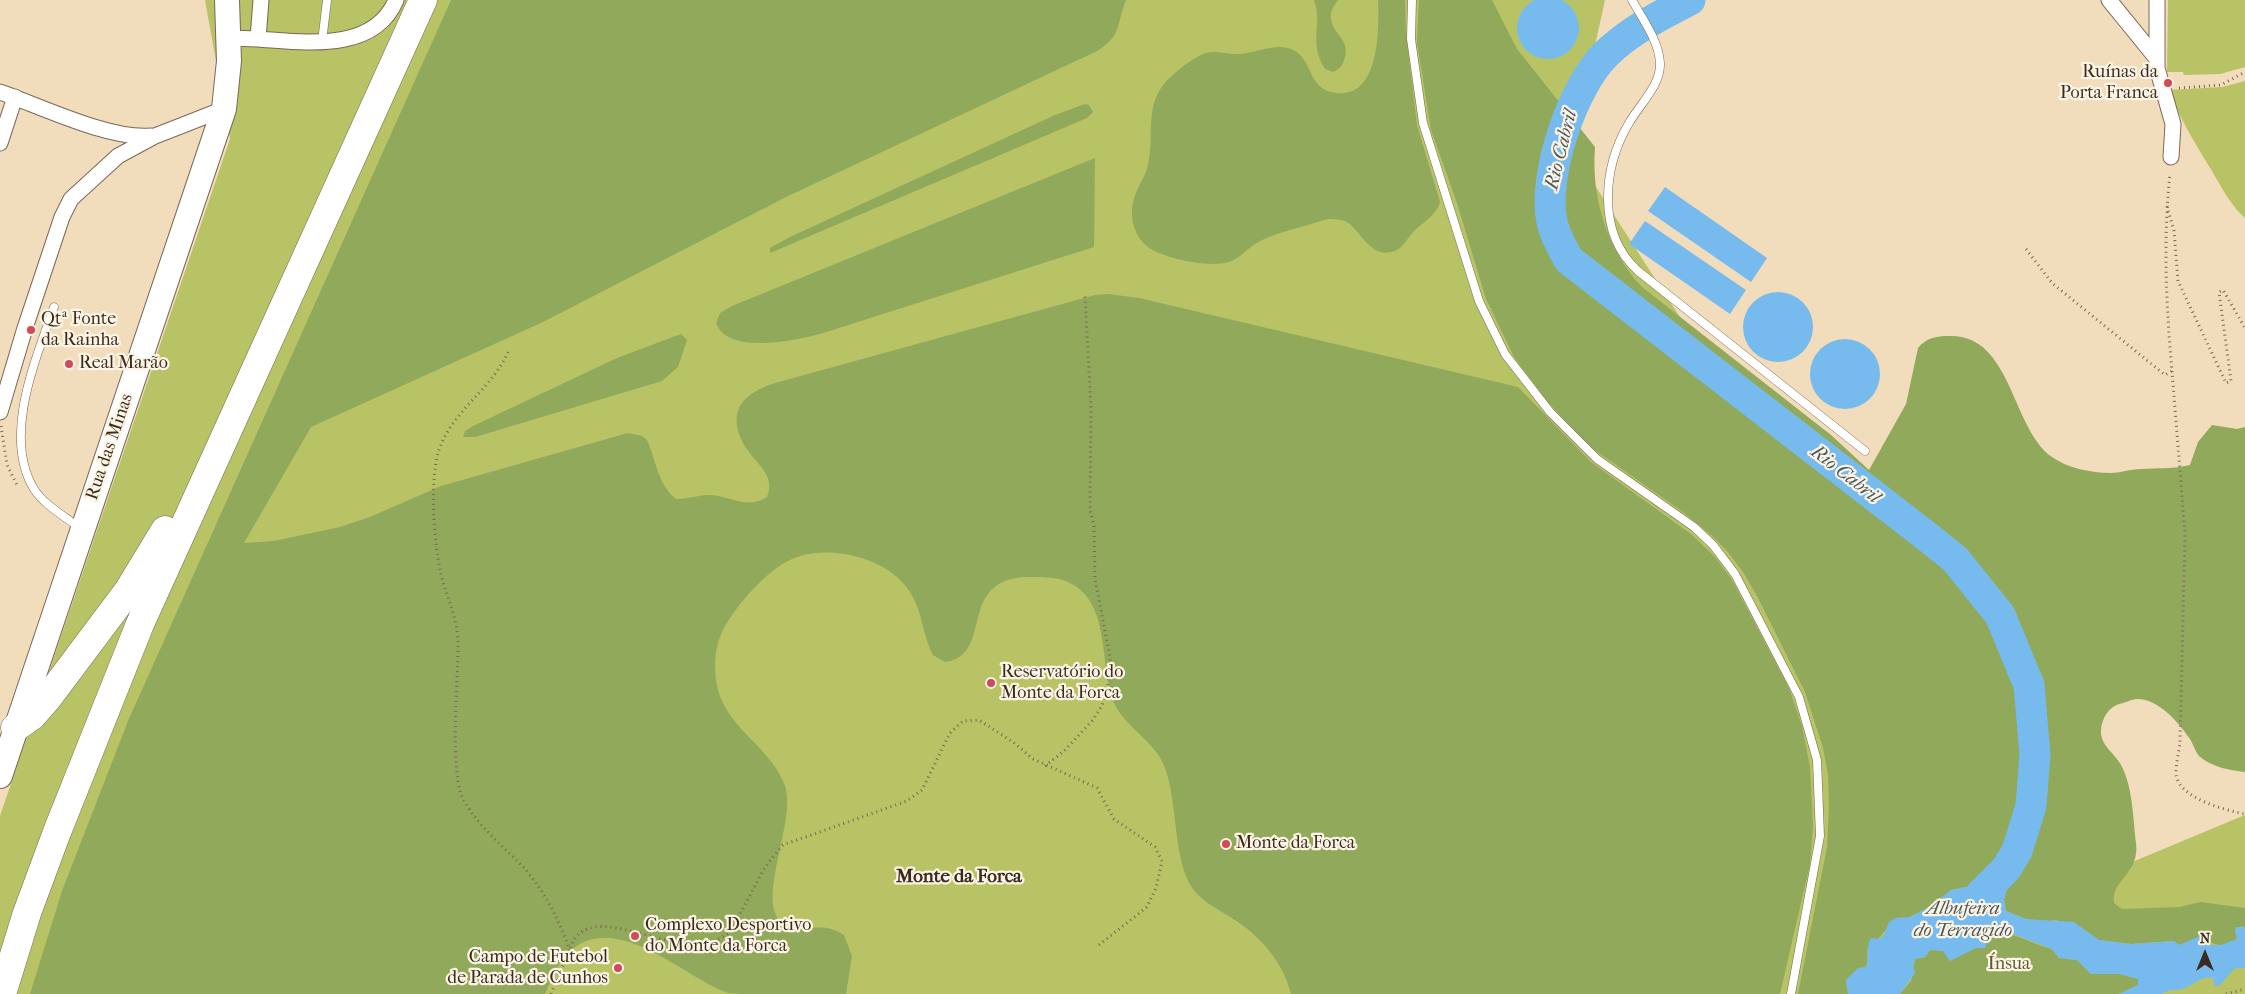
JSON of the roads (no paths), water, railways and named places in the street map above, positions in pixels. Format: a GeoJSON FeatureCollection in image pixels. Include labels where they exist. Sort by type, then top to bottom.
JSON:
{"type":"FeatureCollection","features":[{"type":"Feature","properties":{"kind":"highway"},"geometry":{"type":"LineString","coordinates":[[2,994],[27,913],[57,832],[140,624],[423,0]]}},
{"type":"Feature","properties":{"kind":"highway"},"geometry":{"type":"LineString","coordinates":[[17,994],[49,891],[110,731],[153,628],[438,0]]}},
{"type":"Feature","properties":{"kind":"highway"},"geometry":{"type":"LineString","coordinates":[[15,728],[32,716],[47,699],[142,570],[286,304]]}},
{"type":"Feature","properties":{"kind":"main road","name":"Rua das Minas"},"geometry":{"type":"LineString","coordinates":[[2,765],[224,109],[228,75],[227,0]]}},
{"type":"Feature","properties":{"kind":"street"},"geometry":{"type":"LineString","coordinates":[[258,40],[261,0]]}},
{"type":"Feature","properties":{"kind":"street"},"geometry":{"type":"LineString","coordinates":[[229,38],[322,42],[349,38],[374,28],[388,15],[396,0]]}},
{"type":"Feature","properties":{"kind":"street"},"geometry":{"type":"LineString","coordinates":[[2109,0],[2157,59]]}},
{"type":"Feature","properties":{"kind":"street"},"geometry":{"type":"LineString","coordinates":[[2157,0],[2157,59],[2161,88],[2173,124],[2171,157]]}},
{"type":"Feature","properties":{"kind":"street"},"geometry":{"type":"LineString","coordinates":[[0,92],[113,132],[135,136],[155,136]]}},
{"type":"Feature","properties":{"kind":"street"},"geometry":{"type":"LineString","coordinates":[[0,143],[16,97]]}},
{"type":"Feature","properties":{"kind":"street"},"geometry":{"type":"LineString","coordinates":[[0,412],[25,328],[67,204],[110,161],[155,136],[224,109]]}},
{"type":"Feature","properties":{"kind":"lane"},"geometry":{"type":"LineString","coordinates":[[322,42],[327,0]]}},
{"type":"Feature","properties":{"kind":"lane"},"geometry":{"type":"LineString","coordinates":[[1412,0],[1412,39],[1423,123],[1475,289],[1505,354],[1550,412],[1597,458],[1694,527],[1713,545],[1735,574],[1760,618],[1802,704],[1817,760],[1820,836],[1791,994]]}},
{"type":"Feature","properties":{"kind":"lane"},"geometry":{"type":"LineString","coordinates":[[1632,0],[1655,43],[1660,62],[1657,79],[1622,137],[1609,172],[1610,214],[1613,230],[1623,252],[1638,271],[1865,451]]}},
{"type":"Feature","properties":{"kind":"lane"},"geometry":{"type":"LineString","coordinates":[[54,307],[28,381],[22,410],[21,429],[24,458],[28,476],[35,490],[82,530]]}},
{"type":"Feature","properties":{"kind":"water"},"geometry":{"type":"Polygon","coordinates":[[[1548,-3],[1565,2],[1570,6],[1574,11],[1579,28],[1574,45],[1570,50],[1565,54],[1548,59],[1531,54],[1526,50],[1522,45],[1517,28],[1522,11],[1526,6],[1531,2],[1548,-3]]]}},
{"type":"Feature","properties":{"kind":"water"},"geometry":{"type":"Polygon","coordinates":[[[1665,187],[1767,258],[1751,282],[1648,211],[1665,187]]]}},
{"type":"Feature","properties":{"kind":"water"},"geometry":{"type":"Polygon","coordinates":[[[1645,221],[1746,290],[1730,314],[1629,244],[1645,221]]]}},
{"type":"Feature","properties":{"kind":"water"},"geometry":{"type":"Polygon","coordinates":[[[1778,292],[1791,295],[1803,302],[1810,314],[1813,327],[1810,340],[1803,352],[1791,359],[1778,362],[1765,359],[1753,352],[1746,340],[1743,327],[1746,314],[1753,302],[1765,295],[1778,292]]]}},
{"type":"Feature","properties":{"kind":"water"},"geometry":{"type":"Polygon","coordinates":[[[1845,339],[1858,342],[1870,349],[1877,361],[1880,374],[1877,387],[1870,399],[1858,406],[1845,409],[1832,406],[1820,399],[1813,387],[1810,374],[1813,361],[1820,349],[1832,342],[1845,339]]]}},
{"type":"Feature","properties":{"kind":"water","name":"Albufeira do Terragido"},"geometry":{"type":"Polygon","coordinates":[[[2002,864],[2014,866],[2004,899],[2006,911],[2026,919],[2074,922],[2099,940],[2131,944],[2174,941],[2179,945],[2200,936],[2211,945],[2221,945],[2237,939],[2236,927],[2245,927],[2245,968],[2235,968],[2219,986],[2215,986],[2213,978],[2209,977],[2182,989],[2167,991],[2162,994],[2119,994],[2138,985],[2138,979],[2120,974],[2091,974],[2077,960],[2059,958],[2052,949],[2013,934],[2002,933],[1989,938],[1985,948],[1976,948],[1950,961],[1943,951],[1930,950],[1925,957],[1915,959],[1913,966],[1915,973],[1900,994],[1848,994],[1846,980],[1858,968],[1866,967],[1868,945],[1871,938],[1879,939],[1884,935],[1889,922],[1896,918],[1910,917],[1931,906],[1951,890],[1986,883],[2002,864]]]}},
{"type":"Feature","properties":{"kind":"waterway","name":"Rio Cabril"},"geometry":{"type":"LineString","coordinates":[[1690,0],[1668,11],[1616,45],[1594,68],[1583,86],[1572,108],[1556,157],[1550,203],[1553,227],[1569,260],[1955,559],[2000,615],[2029,685],[2035,755],[2031,806],[2017,851],[2006,869],[1980,895]]}},
{"type":"Feature","properties":{"kind":"place","name":"Ruínas da Porta Franca"},"geometry":{"type":"Point","coordinates":[2168,83]}},
{"type":"Feature","properties":{"kind":"place","name":"Qtª Fonte da Rainha"},"geometry":{"type":"Point","coordinates":[31,330]}},
{"type":"Feature","properties":{"kind":"place","name":"Real Marão"},"geometry":{"type":"Point","coordinates":[69,364]}},
{"type":"Feature","properties":{"kind":"place","name":"Reservatório do Monte da Forca"},"geometry":{"type":"Point","coordinates":[991,683]}},
{"type":"Feature","properties":{"kind":"place","name":"Monte da Forca"},"geometry":{"type":"Point","coordinates":[1226,844]}},
{"type":"Feature","properties":{"kind":"place","name":"Complexo Desportivo do Monte da Forca"},"geometry":{"type":"Point","coordinates":[635,936]}},
{"type":"Feature","properties":{"kind":"place","name":"Campo de Futebol de Parada de Cunhos"},"geometry":{"type":"Point","coordinates":[618,968]}},
{"type":"Feature","properties":{"kind":"district","name":"Monte da Forca"},"geometry":{"type":"Point","coordinates":[959,877]}},
{"type":"Feature","properties":{"kind":"park label","name":"Ínsua"},"geometry":{"type":"Point","coordinates":[2009,965]}}]}
